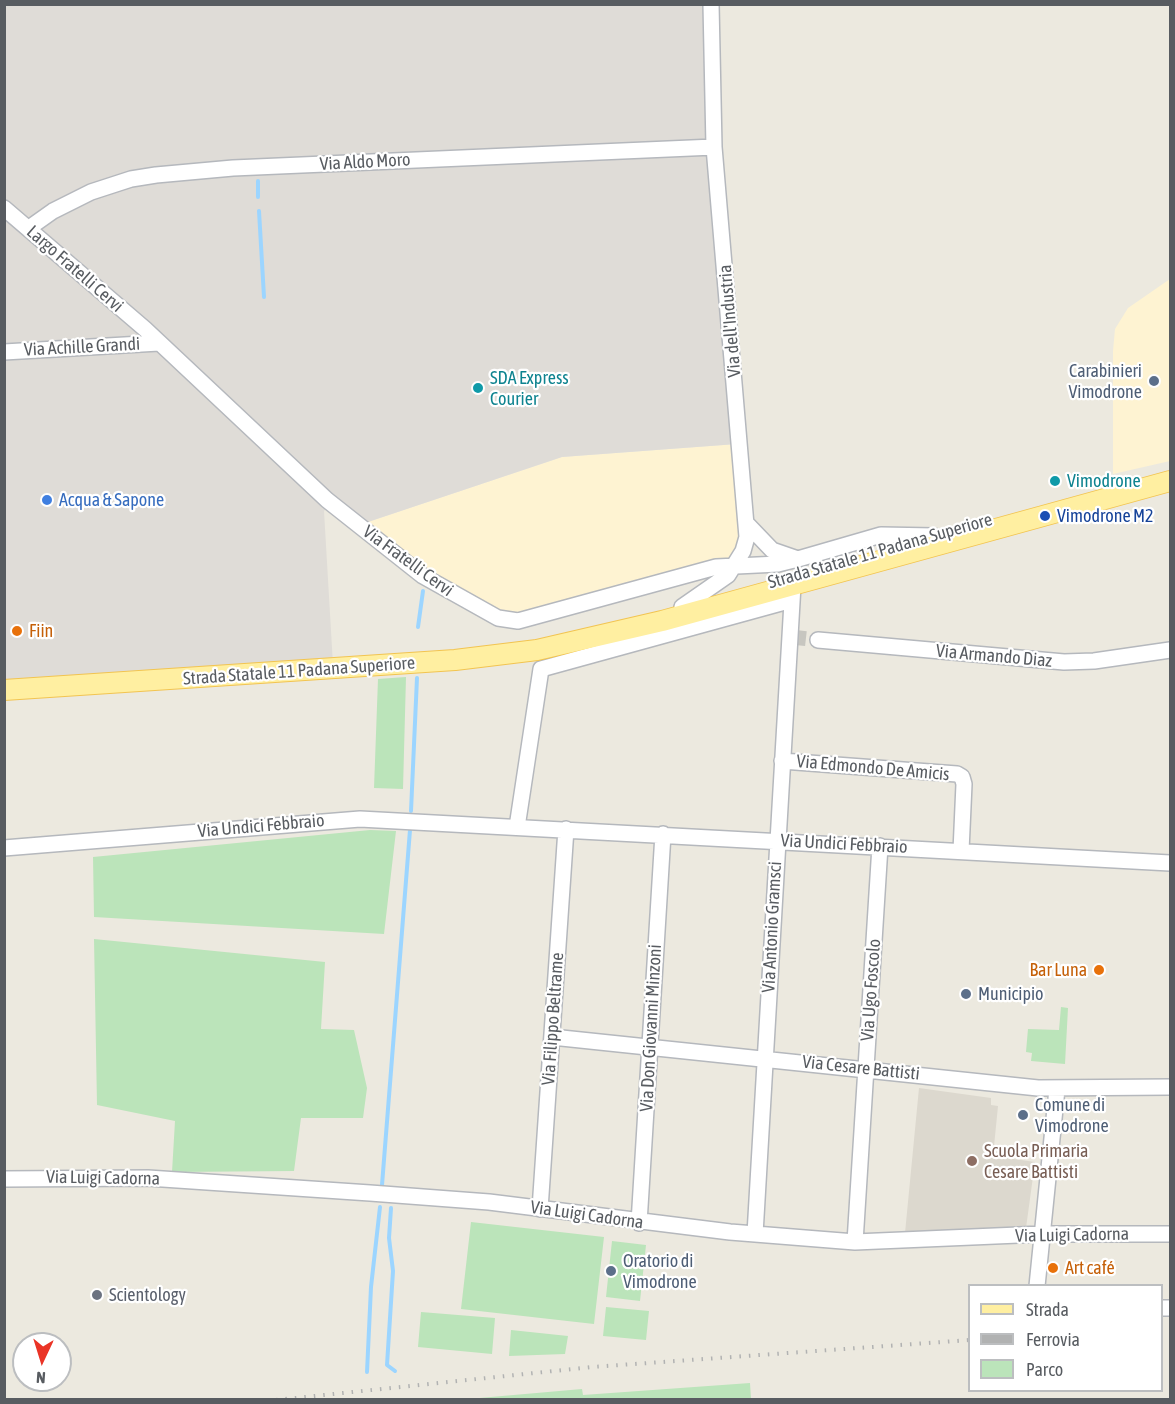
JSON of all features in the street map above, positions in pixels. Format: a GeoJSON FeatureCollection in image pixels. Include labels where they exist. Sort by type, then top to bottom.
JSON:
{"type":"FeatureCollection","features":[{"type":"Feature","properties":{"kind":"main road","name":"Strada Statale 11 Padana Superiore"},"geometry":{"type":"LineString","coordinates":[[592,638],[682,607],[1088,493],[1170,473]]}},
{"type":"Feature","properties":{"kind":"main road","name":"Strada Statale 11 Padana Superiore"},"geometry":{"type":"LineString","coordinates":[[4,690],[476,658],[537,650],[792,592],[1170,481]]}},
{"type":"Feature","properties":{"kind":"street","name":"Via dell'Industria"},"geometry":{"type":"LineString","coordinates":[[682,607],[720,583],[746,544],[748,525],[714,147],[711,4]]}},
{"type":"Feature","properties":{"kind":"street","name":"Via Aldo Moro"},"geometry":{"type":"LineString","coordinates":[[29,228],[53,211],[91,192],[131,179],[156,175],[233,168],[714,147]]}},
{"type":"Feature","properties":{"kind":"street","name":"Largo Fratelli Cervi"},"geometry":{"type":"LineString","coordinates":[[4,208],[145,329]]}},
{"type":"Feature","properties":{"kind":"street","name":"Via Fratelli Cervi"},"geometry":{"type":"LineString","coordinates":[[145,329],[327,500],[417,571],[498,618],[518,621],[716,567],[778,564],[881,536],[934,536]]}},
{"type":"Feature","properties":{"kind":"street","name":"Via Achille Grandi"},"geometry":{"type":"LineString","coordinates":[[4,352],[159,343]]}},
{"type":"Feature","properties":{"kind":"street"},"geometry":{"type":"LineString","coordinates":[[748,525],[764,544],[786,556],[798,559]]}},
{"type":"Feature","properties":{"kind":"street"},"geometry":{"type":"LineString","coordinates":[[517,827],[541,669],[792,592]]}},
{"type":"Feature","properties":{"kind":"street","name":"Via Antonio Gramsci"},"geometry":{"type":"LineString","coordinates":[[755,1234],[792,592]]}},
{"type":"Feature","properties":{"kind":"street","name":"Via Armando Diaz"},"geometry":{"type":"LineString","coordinates":[[818,640],[1065,663],[1170,650]]}},
{"type":"Feature","properties":{"kind":"street","name":"Via Edmondo De Amicis"},"geometry":{"type":"LineString","coordinates":[[782,761],[957,774],[964,784],[961,850]]}},
{"type":"Feature","properties":{"kind":"street","name":"Via Undici Febbraio"},"geometry":{"type":"LineString","coordinates":[[4,848],[351,819],[778,840],[1170,863]]}},
{"type":"Feature","properties":{"kind":"street","name":"Via Filippo Beltrame"},"geometry":{"type":"LineString","coordinates":[[540,1209],[566,829]]}},
{"type":"Feature","properties":{"kind":"street","name":"Via Don Giovanni Minzoni"},"geometry":{"type":"LineString","coordinates":[[639,1223],[663,834]]}},
{"type":"Feature","properties":{"kind":"street","name":"Via Ugo Foscolo"},"geometry":{"type":"LineString","coordinates":[[855,1242],[880,846]]}},
{"type":"Feature","properties":{"kind":"street","name":"Via Cesare Battisti"},"geometry":{"type":"LineString","coordinates":[[552,1037],[1057,1089],[1170,1087]]}},
{"type":"Feature","properties":{"kind":"street"},"geometry":{"type":"LineString","coordinates":[[1036,1284],[1057,1089]]}},
{"type":"Feature","properties":{"kind":"street","name":"Via Luigi Cadorna"},"geometry":{"type":"LineString","coordinates":[[4,1179],[171,1179],[378,1193],[540,1209],[639,1223],[855,1242],[1042,1234],[1170,1234]]}},
{"type":"Feature","properties":{"kind":"shaded area"},"geometry":{"type":"Polygon","coordinates":[[[5,5],[705,5],[737,444],[562,457],[362,524],[332,501],[324,511],[333,665],[5,683],[5,5]]]}},
{"type":"Feature","properties":{"kind":"shaded area"},"geometry":{"type":"Polygon","coordinates":[[[1170,279],[1170,461],[1113,474],[1115,329],[1128,308],[1170,279]]]}},
{"type":"Feature","properties":{"kind":"shaded area"},"geometry":{"type":"Polygon","coordinates":[[[737,444],[745,525],[735,554],[728,560],[518,619],[438,583],[362,524],[562,457],[737,444]]]}},
{"type":"Feature","properties":{"kind":"shaded area","name":"Scuola Primaria Cesare Battisti"},"geometry":{"type":"Polygon","coordinates":[[[919,1088],[991,1098],[991,1105],[998,1106],[993,1156],[1035,1162],[1026,1228],[905,1233],[919,1088]]]}},
{"type":"Feature","properties":{"kind":"green space"},"geometry":{"type":"Polygon","coordinates":[[[406,677],[403,789],[374,788],[378,679],[406,677]]]}},
{"type":"Feature","properties":{"kind":"green space"},"geometry":{"type":"Polygon","coordinates":[[[370,830],[396,831],[384,934],[94,917],[93,857],[370,830]]]}},
{"type":"Feature","properties":{"kind":"green space"},"geometry":{"type":"Polygon","coordinates":[[[94,939],[325,962],[321,1029],[354,1030],[367,1088],[363,1118],[301,1118],[294,1171],[172,1172],[175,1121],[97,1105],[94,939]]]}},
{"type":"Feature","properties":{"kind":"green space"},"geometry":{"type":"Polygon","coordinates":[[[1061,1007],[1068,1008],[1065,1064],[1031,1061],[1032,1053],[1026,1052],[1028,1029],[1059,1030],[1061,1007]]]}},
{"type":"Feature","properties":{"kind":"green space"},"geometry":{"type":"Polygon","coordinates":[[[471,1222],[604,1237],[594,1324],[461,1309],[471,1222]]]}},
{"type":"Feature","properties":{"kind":"green space"},"geometry":{"type":"Polygon","coordinates":[[[612,1241],[646,1245],[640,1301],[606,1297],[612,1241]]]}},
{"type":"Feature","properties":{"kind":"green space"},"geometry":{"type":"Polygon","coordinates":[[[606,1307],[649,1311],[646,1340],[603,1336],[606,1307]]]}},
{"type":"Feature","properties":{"kind":"green space"},"geometry":{"type":"Polygon","coordinates":[[[421,1312],[495,1318],[492,1354],[418,1347],[421,1312]]]}},
{"type":"Feature","properties":{"kind":"green space"},"geometry":{"type":"Polygon","coordinates":[[[511,1330],[568,1336],[565,1354],[509,1356],[511,1330]]]}},
{"type":"Feature","properties":{"kind":"green space"},"geometry":{"type":"Polygon","coordinates":[[[750,1383],[751,1399],[468,1399],[582,1389],[583,1395],[750,1383]]]}},
{"type":"Feature","properties":{"kind":"waterway"},"geometry":{"type":"LineString","coordinates":[[258,181],[258,197]]}},
{"type":"Feature","properties":{"kind":"waterway"},"geometry":{"type":"LineString","coordinates":[[259,211],[264,297]]}},
{"type":"Feature","properties":{"kind":"waterway"},"geometry":{"type":"LineString","coordinates":[[418,627],[423,591]]}},
{"type":"Feature","properties":{"kind":"waterway"},"geometry":{"type":"LineString","coordinates":[[411,811],[417,678]]}},
{"type":"Feature","properties":{"kind":"waterway"},"geometry":{"type":"LineString","coordinates":[[382,1185],[410,830]]}},
{"type":"Feature","properties":{"kind":"waterway"},"geometry":{"type":"LineString","coordinates":[[367,1372],[371,1287],[380,1207]]}},
{"type":"Feature","properties":{"kind":"waterway"},"geometry":{"type":"LineString","coordinates":[[391,1208],[389,1238],[393,1271],[387,1365],[395,1371]]}},
{"type":"Feature","properties":{"kind":"tunnel"},"geometry":{"type":"LineString","coordinates":[[791,637],[818,640]]}},
{"type":"Feature","properties":{"kind":"railway"},"geometry":{"type":"LineString","coordinates":[[276,1400],[592,1367],[968,1340]]}},
{"type":"Feature","properties":{"kind":"place","name":"Carabinieri Vimodrone"},"geometry":{"type":"Point","coordinates":[1154,381]}},
{"type":"Feature","properties":{"kind":"place","name":"SDA Express Courier"},"geometry":{"type":"Point","coordinates":[478,388]}},
{"type":"Feature","properties":{"kind":"place","name":"Vimodrone"},"geometry":{"type":"Point","coordinates":[1055,481]}},
{"type":"Feature","properties":{"kind":"place","name":"Acqua & Sapone"},"geometry":{"type":"Point","coordinates":[47,500]}},
{"type":"Feature","properties":{"kind":"place","name":"Vimodrone M2"},"geometry":{"type":"Point","coordinates":[1045,516]}},
{"type":"Feature","properties":{"kind":"place","name":"Fiin"},"geometry":{"type":"Point","coordinates":[17,631]}},
{"type":"Feature","properties":{"kind":"place","name":"Bar Luna"},"geometry":{"type":"Point","coordinates":[1099,970]}},
{"type":"Feature","properties":{"kind":"place","name":"Municipio"},"geometry":{"type":"Point","coordinates":[966,994]}},
{"type":"Feature","properties":{"kind":"place","name":"Comune di Vimodrone"},"geometry":{"type":"Point","coordinates":[1023,1115]}},
{"type":"Feature","properties":{"kind":"place","name":"Scuola Primaria Cesare Battisti"},"geometry":{"type":"Point","coordinates":[972,1161]}},
{"type":"Feature","properties":{"kind":"place","name":"Art café"},"geometry":{"type":"Point","coordinates":[1053,1268]}},
{"type":"Feature","properties":{"kind":"place","name":"Oratorio di Vimodrone"},"geometry":{"type":"Point","coordinates":[611,1271]}},
{"type":"Feature","properties":{"kind":"place","name":"Scientology"},"geometry":{"type":"Point","coordinates":[97,1295]}}]}
